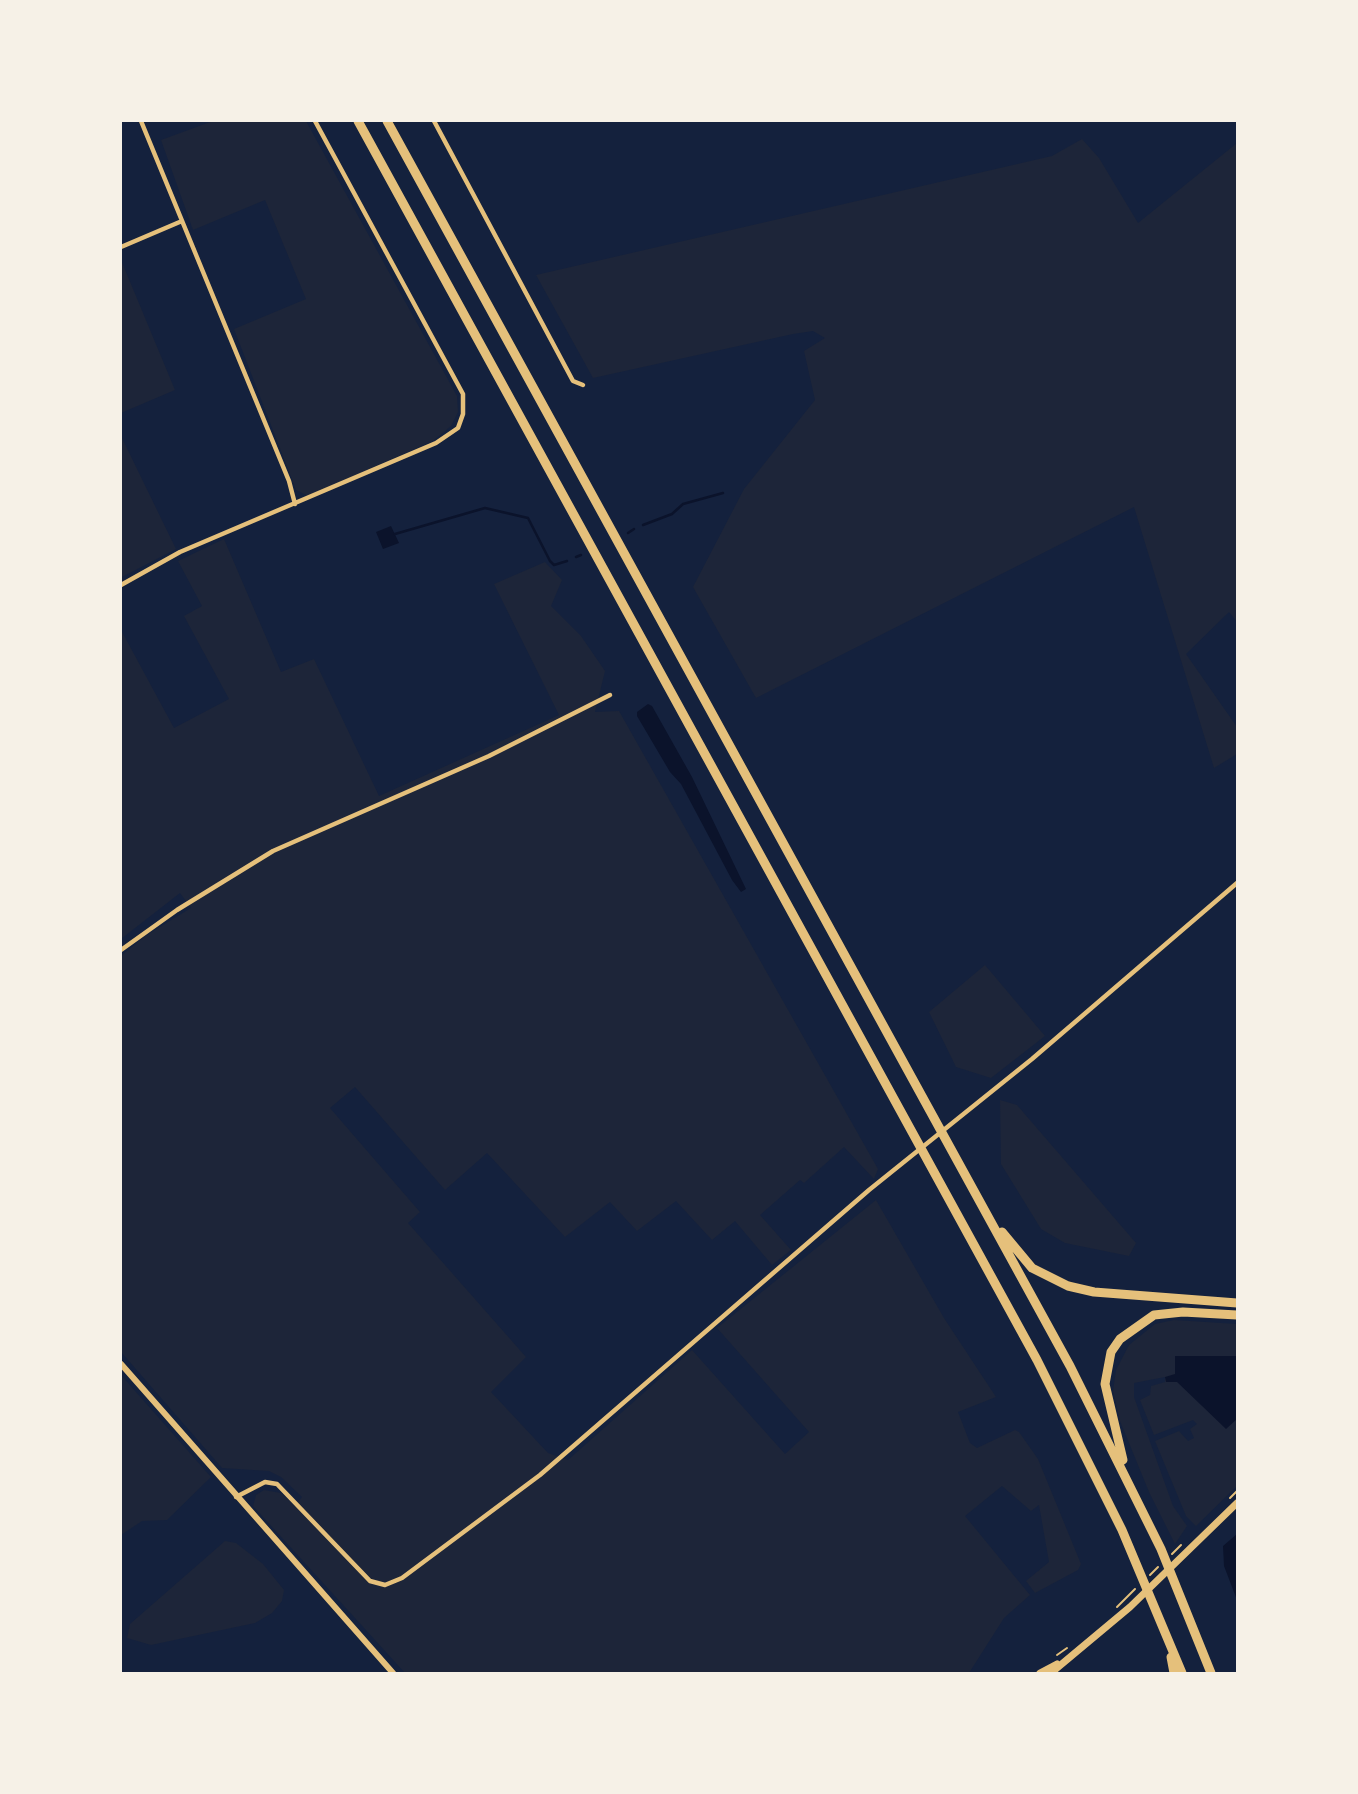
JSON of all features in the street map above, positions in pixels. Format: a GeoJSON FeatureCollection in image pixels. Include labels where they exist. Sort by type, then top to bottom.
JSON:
{"type":"FeatureCollection","features":[{"type":"Feature","properties":{"kind":"highway"},"geometry":{"type":"LineString","coordinates":[[358,121],[1071,1425],[1153,1600],[1182,1673]]}},
{"type":"Feature","properties":{"kind":"highway"},"geometry":{"type":"LineString","coordinates":[[387,121],[987,1213],[1128,1479],[1175,1579],[1211,1673]]}},
{"type":"Feature","properties":{"kind":"highway"},"geometry":{"type":"LineString","coordinates":[[987,1213],[1032,1268],[1068,1286],[1106,1293],[1237,1303]]}},
{"type":"Feature","properties":{"kind":"highway"},"geometry":{"type":"LineString","coordinates":[[1128,1479],[1107,1401],[1105,1384],[1111,1352],[1129,1329],[1154,1315],[1183,1311],[1237,1315]]}},
{"type":"Feature","properties":{"kind":"highway"},"geometry":{"type":"LineString","coordinates":[[1169,1641],[1174,1673]]}},
{"type":"Feature","properties":{"kind":"main road"},"geometry":{"type":"LineString","coordinates":[[1051,1673],[1130,1607],[1237,1503]]}},
{"type":"Feature","properties":{"kind":"main road"},"geometry":{"type":"LineString","coordinates":[[1040,1673],[1064,1661]]}},
{"type":"Feature","properties":{"kind":"street"},"geometry":{"type":"LineString","coordinates":[[141,121],[289,481],[295,505]]}},
{"type":"Feature","properties":{"kind":"street"},"geometry":{"type":"LineString","coordinates":[[121,585],[180,552],[436,443],[458,428],[463,414],[463,394],[314,121]]}},
{"type":"Feature","properties":{"kind":"street"},"geometry":{"type":"LineString","coordinates":[[434,121],[573,381],[583,385]]}},
{"type":"Feature","properties":{"kind":"street"},"geometry":{"type":"LineString","coordinates":[[121,247],[182,221]]}},
{"type":"Feature","properties":{"kind":"street"},"geometry":{"type":"LineString","coordinates":[[121,950],[158,922],[273,851],[489,756],[610,695]]}},
{"type":"Feature","properties":{"kind":"street"},"geometry":{"type":"LineString","coordinates":[[236,1497],[264,1482],[277,1484],[370,1581],[385,1584],[402,1578],[540,1475],[869,1190],[1032,1059],[1237,883]]}},
{"type":"Feature","properties":{"kind":"street"},"geometry":{"type":"LineString","coordinates":[[121,1364],[393,1673]]}},
{"type":"Feature","properties":{"kind":"shaded area"},"geometry":{"type":"Polygon","coordinates":[[[213,121],[306,121],[457,396],[458,412],[451,426],[433,441],[308,496],[296,490],[234,329],[306,299],[265,200],[193,230],[161,140],[213,121]]]}},
{"type":"Feature","properties":{"kind":"shaded area"},"geometry":{"type":"Polygon","coordinates":[[[1082,139],[1099,158],[1138,223],[1237,143],[1237,622],[1229,612],[1186,654],[1237,727],[1237,754],[1214,768],[1134,507],[756,698],[693,587],[744,489],[815,400],[804,351],[825,338],[813,331],[793,334],[593,378],[536,275],[1052,156],[1082,139]]]}},
{"type":"Feature","properties":{"kind":"shaded area"},"geometry":{"type":"Polygon","coordinates":[[[121,260],[175,390],[121,413],[121,260]]]}},
{"type":"Feature","properties":{"kind":"shaded area"},"geometry":{"type":"Polygon","coordinates":[[[121,436],[176,549],[122,577],[121,576],[121,436]]]}},
{"type":"Feature","properties":{"kind":"shaded area"},"geometry":{"type":"Polygon","coordinates":[[[391,526],[399,543],[383,549],[376,532],[391,526]]]}},
{"type":"Feature","properties":{"kind":"shaded area"},"geometry":{"type":"Polygon","coordinates":[[[224,539],[281,672],[314,659],[379,796],[559,715],[494,584],[545,562],[562,580],[551,606],[581,636],[605,671],[595,712],[619,711],[878,1169],[874,1179],[844,1147],[804,1183],[800,1180],[760,1215],[791,1250],[772,1265],[735,1221],[712,1240],[676,1201],[637,1231],[610,1202],[565,1237],[487,1153],[445,1190],[355,1087],[330,1108],[420,1212],[408,1223],[526,1357],[491,1392],[548,1453],[568,1460],[692,1350],[785,1454],[809,1432],[717,1328],[876,1200],[944,1318],[996,1397],[958,1412],[970,1443],[977,1448],[1015,1430],[1019,1432],[1038,1459],[1081,1564],[1078,1570],[1035,1593],[1026,1581],[1049,1562],[1039,1505],[1031,1511],[1002,1486],[965,1516],[1030,1595],[1004,1618],[969,1673],[405,1673],[253,1506],[256,1495],[264,1490],[281,1493],[295,1506],[302,1497],[281,1477],[269,1471],[222,1468],[121,1352],[121,956],[145,936],[191,908],[180,893],[121,939],[121,630],[174,728],[229,699],[184,616],[202,606],[178,561],[224,539]]]}},
{"type":"Feature","properties":{"kind":"shaded area"},"geometry":{"type":"Polygon","coordinates":[[[648,704],[652,706],[692,777],[746,889],[741,892],[681,784],[670,772],[637,716],[637,712],[648,704]]]}},
{"type":"Feature","properties":{"kind":"shaded area"},"geometry":{"type":"Polygon","coordinates":[[[985,965],[1045,1036],[991,1078],[956,1067],[929,1012],[985,965]]]}},
{"type":"Feature","properties":{"kind":"shaded area"},"geometry":{"type":"Polygon","coordinates":[[[1000,1100],[1017,1105],[1136,1243],[1129,1256],[1065,1243],[1041,1229],[1001,1164],[1000,1100]]]}},
{"type":"Feature","properties":{"kind":"shaded area"},"geometry":{"type":"Polygon","coordinates":[[[1174,1320],[1237,1324],[1237,1486],[1196,1526],[1186,1516],[1155,1441],[1179,1431],[1188,1441],[1194,1438],[1190,1429],[1197,1424],[1193,1420],[1154,1435],[1140,1400],[1150,1395],[1151,1386],[1165,1382],[1165,1377],[1134,1383],[1134,1397],[1173,1506],[1187,1526],[1175,1544],[1149,1492],[1120,1421],[1113,1391],[1116,1370],[1129,1345],[1155,1324],[1174,1320]]]}},
{"type":"Feature","properties":{"kind":"shaded area"},"geometry":{"type":"Polygon","coordinates":[[[1175,1356],[1237,1356],[1237,1419],[1226,1429],[1177,1382],[1166,1382],[1165,1377],[1175,1374],[1175,1356]]]}},
{"type":"Feature","properties":{"kind":"shaded area"},"geometry":{"type":"Polygon","coordinates":[[[121,1375],[211,1477],[167,1520],[142,1521],[121,1535],[121,1375]]]}},
{"type":"Feature","properties":{"kind":"shaded area"},"geometry":{"type":"Polygon","coordinates":[[[1237,1534],[1237,1600],[1224,1566],[1223,1546],[1237,1534]]]}},
{"type":"Feature","properties":{"kind":"shaded area"},"geometry":{"type":"Polygon","coordinates":[[[225,1541],[236,1543],[263,1564],[284,1590],[282,1601],[272,1613],[255,1623],[151,1645],[127,1638],[130,1624],[225,1541]]]}},
{"type":"Feature","properties":{"kind":"waterway"},"geometry":{"type":"LineString","coordinates":[[643,525],[672,514],[683,504],[723,493]]}},
{"type":"Feature","properties":{"kind":"waterway"},"geometry":{"type":"LineString","coordinates":[[395,534],[485,508],[528,518],[550,561],[554,565],[567,561]]}},
{"type":"Feature","properties":{"kind":"waterway"},"geometry":{"type":"LineString","coordinates":[[628,533],[634,529]]}},
{"type":"Feature","properties":{"kind":"waterway"},"geometry":{"type":"LineString","coordinates":[[576,557],[581,555]]}}]}
